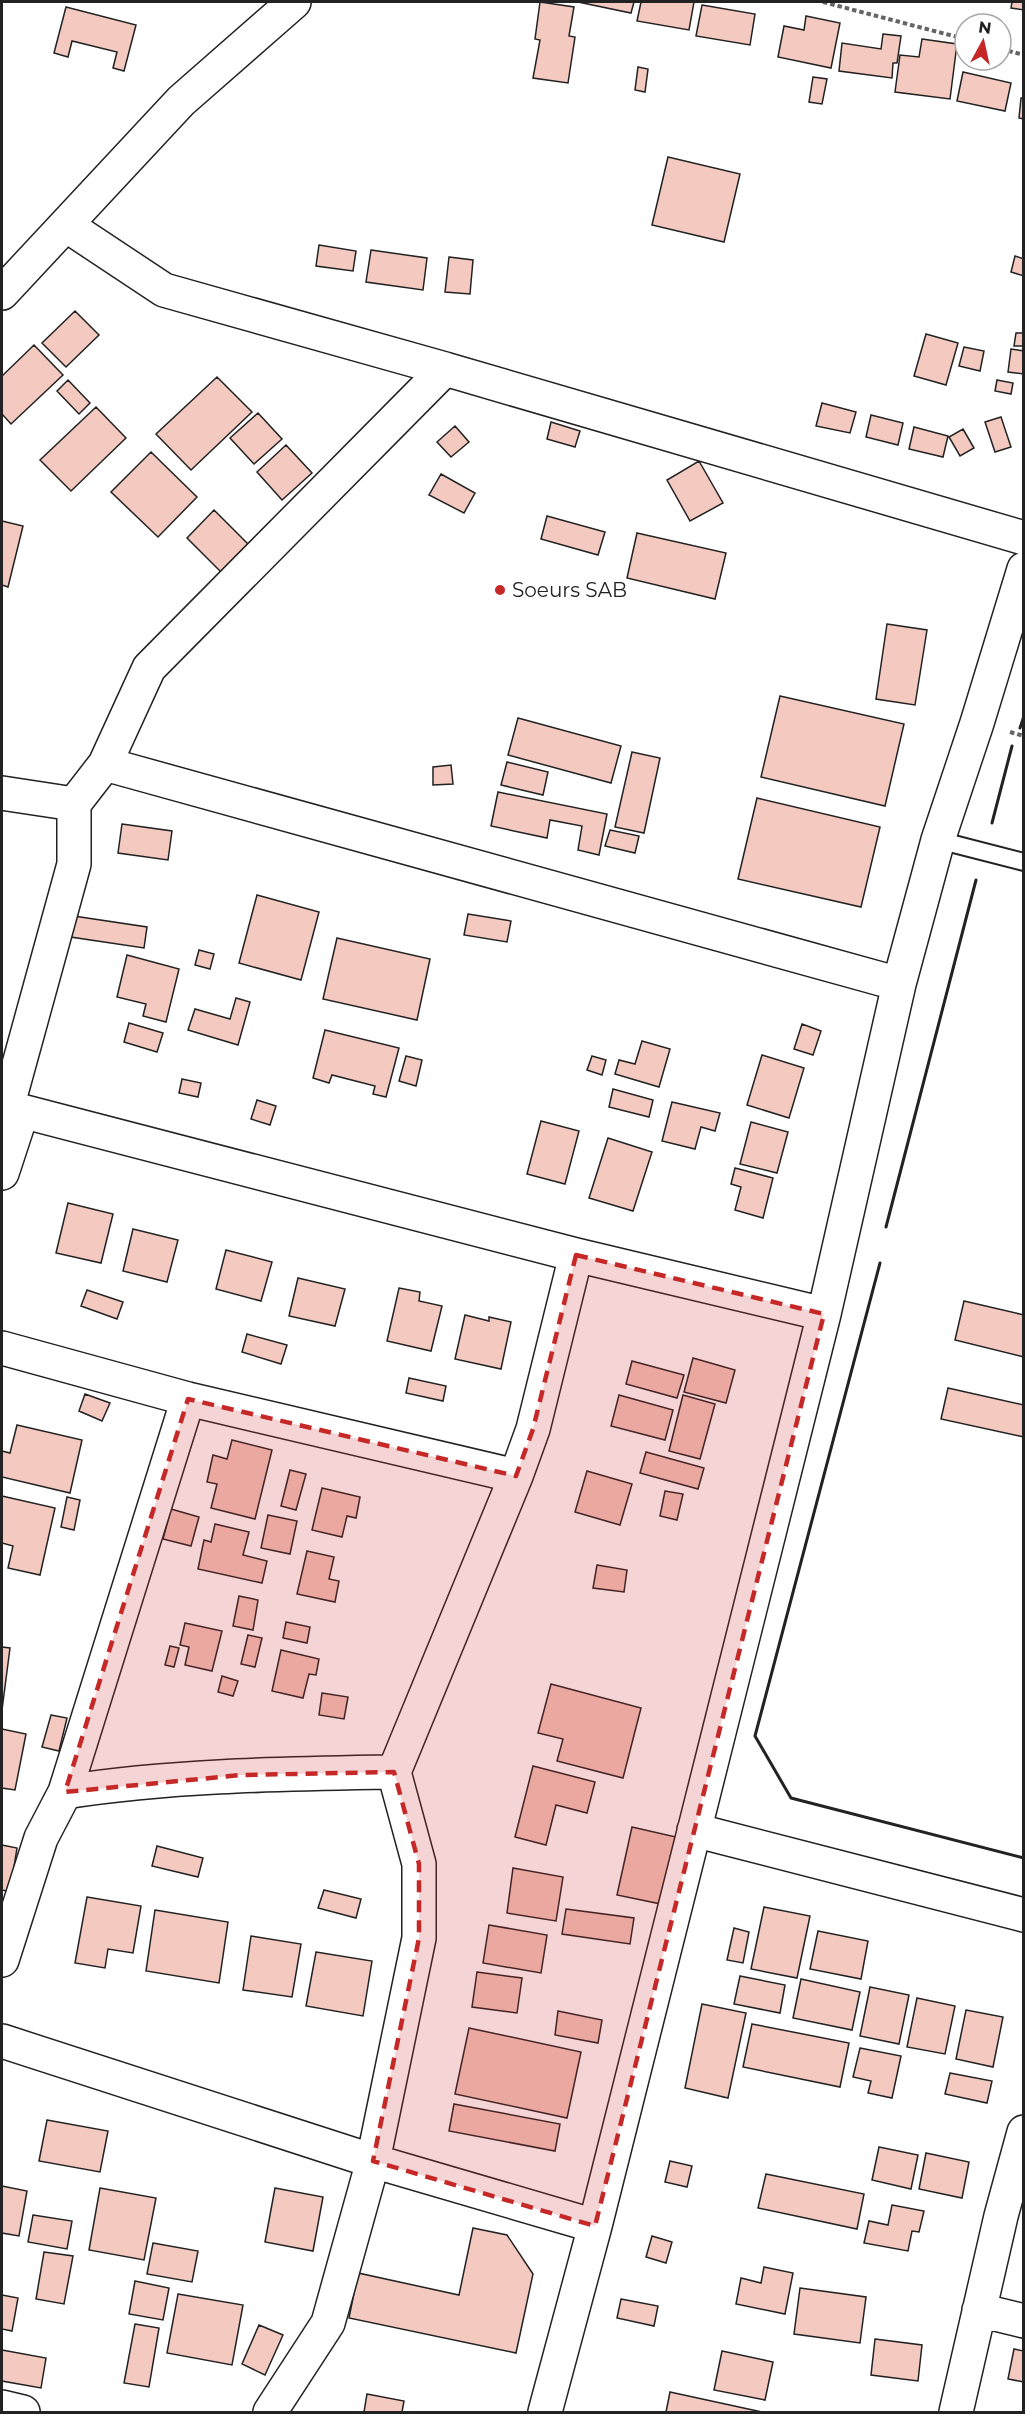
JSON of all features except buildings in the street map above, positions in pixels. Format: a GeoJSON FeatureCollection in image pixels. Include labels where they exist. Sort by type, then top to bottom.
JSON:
{"type":"FeatureCollection","features":[{"type":"Feature","properties":{"kind":"street"},"geometry":{"type":"LineString","coordinates":[[2,293],[181,101],[294,2]]}},
{"type":"Feature","properties":{"kind":"street"},"geometry":{"type":"LineString","coordinates":[[66,225],[164,290],[445,369],[1023,538]]}},
{"type":"Feature","properties":{"kind":"street"},"geometry":{"type":"LineString","coordinates":[[2,1173],[10,1109],[74,864],[74,804],[105,765],[149,668],[445,369]]}},
{"type":"Feature","properties":{"kind":"street"},"geometry":{"type":"LineString","coordinates":[[545,2412],[595,2226],[824,1314],[899,984],[938,840],[977,723],[1023,569]]}},
{"type":"Feature","properties":{"kind":"street"},"geometry":{"type":"LineString","coordinates":[[105,765],[899,984]]}},
{"type":"Feature","properties":{"kind":"street"},"geometry":{"type":"LineString","coordinates":[[2,793],[74,804]]}},
{"type":"Feature","properties":{"kind":"street"},"geometry":{"type":"LineString","coordinates":[[10,1109],[576,1255],[824,1314]]}},
{"type":"Feature","properties":{"kind":"street"},"geometry":{"type":"LineString","coordinates":[[270,2412],[328,2323],[373,2161],[419,1938],[419,1864],[394,1772],[516,1476],[533,1429],[576,1255]]}},
{"type":"Feature","properties":{"kind":"street"},"geometry":{"type":"LineString","coordinates":[[2,1348],[189,1399],[516,1476]]}},
{"type":"Feature","properties":{"kind":"street"},"geometry":{"type":"LineString","coordinates":[[2,1960],[41,1838],[65,1792],[189,1399]]}},
{"type":"Feature","properties":{"kind":"street"},"geometry":{"type":"LineString","coordinates":[[65,1792],[124,1783],[241,1775],[394,1772]]}},
{"type":"Feature","properties":{"kind":"street"},"geometry":{"type":"LineString","coordinates":[[694,1830],[1023,1915]]}},
{"type":"Feature","properties":{"kind":"street"},"geometry":{"type":"LineString","coordinates":[[2,2042],[373,2161],[595,2226]]}},
{"type":"Feature","properties":{"kind":"street"},"geometry":{"type":"LineString","coordinates":[[956,2412],[1023,2132]]}},
{"type":"Feature","properties":{"kind":"street"},"geometry":{"type":"LineString","coordinates":[[979,2310],[1023,2321]]}},
{"type":"Feature","properties":{"kind":"street"},"geometry":{"type":"LineString","coordinates":[[2,2407],[22,2412]]}},
{"type":"Feature","properties":{"kind":"lane"},"geometry":{"type":"LineString","coordinates":[[938,840],[1023,862]]}},
{"type":"Feature","properties":{"kind":"path"},"geometry":{"type":"LineString","coordinates":[[823,2],[953,36]]}},
{"type":"Feature","properties":{"kind":"highlighted area"},"geometry":{"type":"Polygon","coordinates":[[[576,1255],[824,1314],[595,2226],[373,2161],[419,1938],[419,1864],[394,1772],[241,1775],[65,1792],[188,1399],[516,1476],[533,1429],[576,1255]]]}},
{"type":"Feature","properties":{"kind":"wall"},"geometry":{"type":"LineString","coordinates":[[1020,728],[1024,716]]}},
{"type":"Feature","properties":{"kind":"wall"},"geometry":{"type":"LineString","coordinates":[[992,823],[1012,746]]}},
{"type":"Feature","properties":{"kind":"wall"},"geometry":{"type":"LineString","coordinates":[[886,1227],[976,880]]}},
{"type":"Feature","properties":{"kind":"wall"},"geometry":{"type":"LineString","coordinates":[[880,1263],[755,1736],[791,1798],[1024,1858]]}},
{"type":"Feature","properties":{"kind":"place","name":"Soeurs SAB"},"geometry":{"type":"Point","coordinates":[500,590]}}]}
